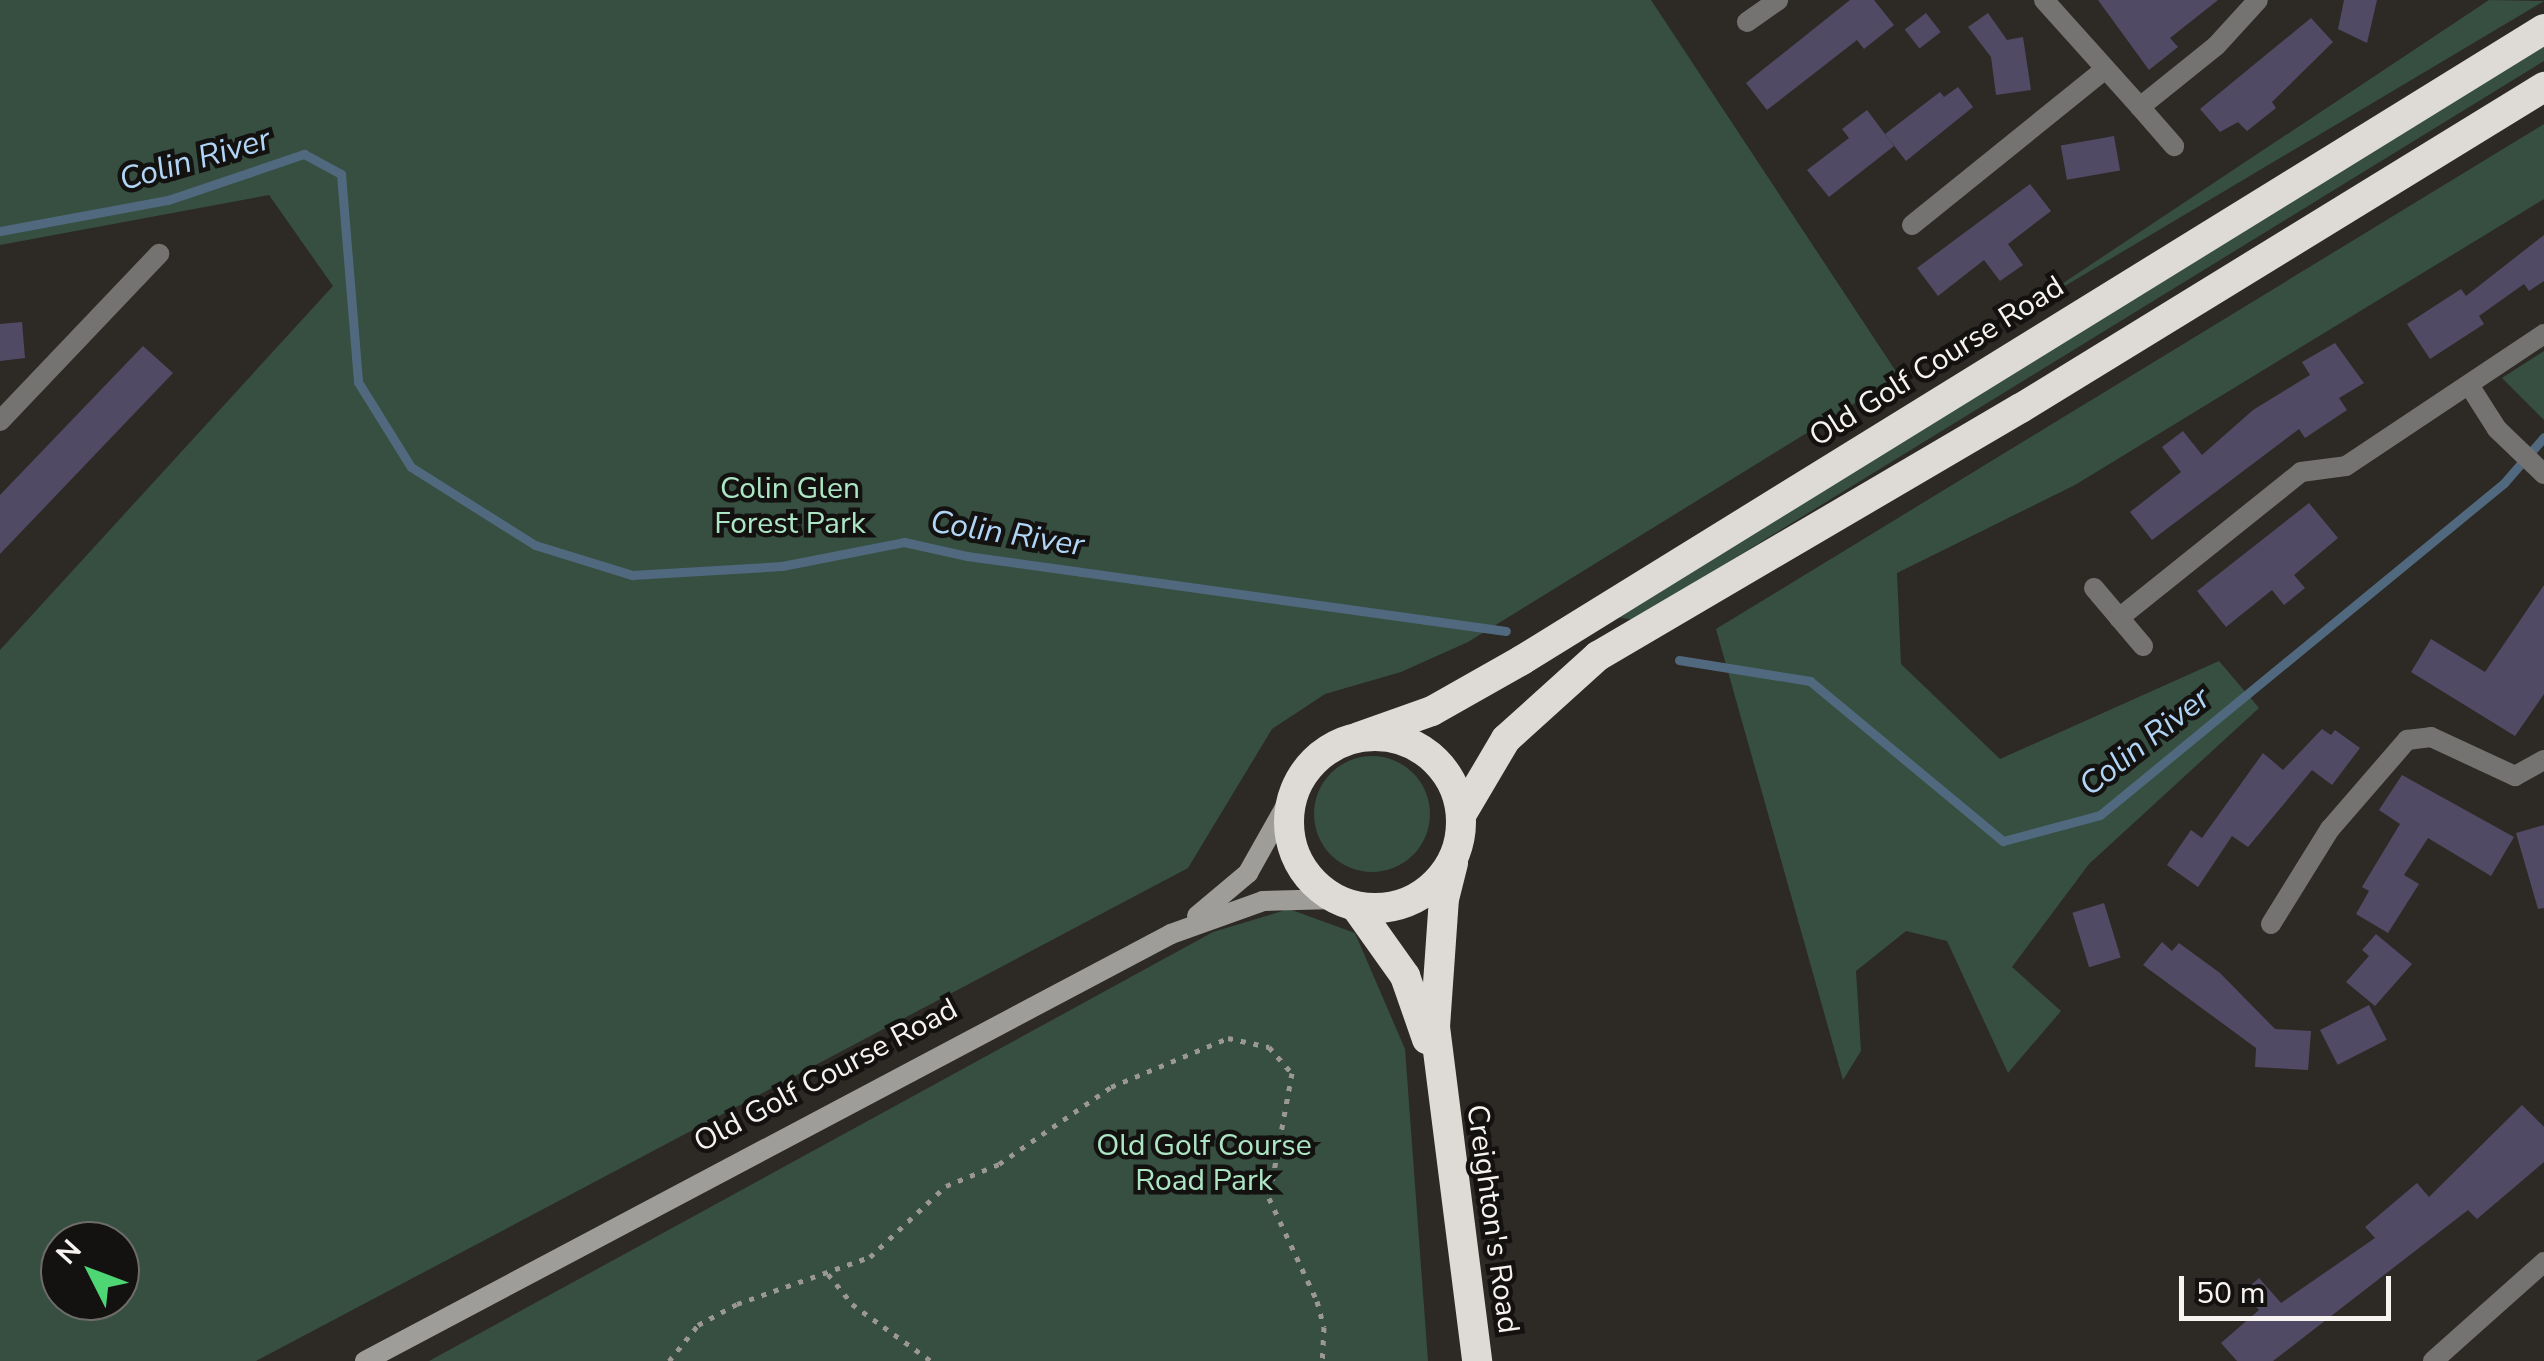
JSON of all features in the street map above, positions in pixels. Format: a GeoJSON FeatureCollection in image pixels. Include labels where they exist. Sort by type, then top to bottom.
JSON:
{"type":"FeatureCollection","features":[{"type":"Feature","properties":{"kind":"highway","name":"Old Golf Course Road"},"geometry":{"type":"LineString","coordinates":[[1359,737],[1432,711],[1522,660],[2544,29]]}},
{"type":"Feature","properties":{"kind":"highway"},"geometry":{"type":"LineString","coordinates":[[1460,815],[1506,739],[1550,693],[1598,656],[1670,618],[2544,87]]}},
{"type":"Feature","properties":{"kind":"highway"},"geometry":{"type":"LineString","coordinates":[[1456,851],[1460,815],[1450,779],[1433,758],[1385,736],[1359,737],[1322,755],[1296,786],[1290,839],[1299,864],[1345,903],[1401,905],[1423,894],[1456,851],[1511,760],[1568,702],[1670,618]]}},
{"type":"Feature","properties":{"kind":"highway","name":"Creighton's Road"},"geometry":{"type":"LineString","coordinates":[[1456,851],[1437,965],[1438,1086],[1477,1361]]}},
{"type":"Feature","properties":{"kind":"highway","name":"Creighton's Road"},"geometry":{"type":"LineString","coordinates":[[1345,903],[1404,976],[1438,1086]]}},
{"type":"Feature","properties":{"kind":"street"},"geometry":{"type":"LineString","coordinates":[[1746,22],[1778,0]]}},
{"type":"Feature","properties":{"kind":"street"},"geometry":{"type":"LineString","coordinates":[[2044,0],[2174,146]]}},
{"type":"Feature","properties":{"kind":"street"},"geometry":{"type":"LineString","coordinates":[[2140,106],[2216,46],[2258,0]]}},
{"type":"Feature","properties":{"kind":"street"},"geometry":{"type":"LineString","coordinates":[[1912,224],[2105,68]]}},
{"type":"Feature","properties":{"kind":"street"},"geometry":{"type":"LineString","coordinates":[[0,421],[159,254]]}},
{"type":"Feature","properties":{"kind":"street"},"geometry":{"type":"LineString","coordinates":[[2119,618],[2301,472],[2346,466],[2544,334]]}},
{"type":"Feature","properties":{"kind":"street"},"geometry":{"type":"LineString","coordinates":[[2469,384],[2497,429],[2544,474]]}},
{"type":"Feature","properties":{"kind":"street"},"geometry":{"type":"LineString","coordinates":[[2094,588],[2142,646]]}},
{"type":"Feature","properties":{"kind":"street"},"geometry":{"type":"LineString","coordinates":[[2271,924],[2330,829],[2406,740],[2430,737],[2515,776],[2544,760]]}},
{"type":"Feature","properties":{"kind":"street"},"geometry":{"type":"LineString","coordinates":[[1171,934],[1248,873],[1296,786]]}},
{"type":"Feature","properties":{"kind":"street","name":"Old Golf Course Road"},"geometry":{"type":"LineString","coordinates":[[365,1361],[1171,934],[1263,901],[1345,903]]}},
{"type":"Feature","properties":{"kind":"street"},"geometry":{"type":"LineString","coordinates":[[2433,1361],[2544,1262]]}},
{"type":"Feature","properties":{"kind":"path"},"geometry":{"type":"LineString","coordinates":[[670,1361],[711,1318],[870,1257],[946,1186],[999,1164],[1111,1087],[1214,1043],[1250,1039],[1285,1058],[1292,1073],[1269,1198],[1316,1301],[1324,1327],[1322,1361]]}},
{"type":"Feature","properties":{"kind":"path"},"geometry":{"type":"LineString","coordinates":[[828,1274],[852,1304],[931,1361]]}},
{"type":"Feature","properties":{"kind":"green space","name":"Colin Glen Forest Park"},"geometry":{"type":"Polygon","coordinates":[[[0,0],[1651,0],[1899,376],[1468,642],[1401,672],[1325,694],[1272,729],[1188,868],[256,1361],[0,1361],[0,650],[333,286],[269,195],[0,245],[0,0]]]}},
{"type":"Feature","properties":{"kind":"green space"},"geometry":{"type":"Polygon","coordinates":[[[2489,0],[2544,1],[2006,321],[2489,0]]]}},
{"type":"Feature","properties":{"kind":"green space"},"geometry":{"type":"Polygon","coordinates":[[[2544,40],[2544,61],[1634,620],[1612,616],[2544,40]]]}},
{"type":"Feature","properties":{"kind":"green space"},"geometry":{"type":"Polygon","coordinates":[[[2544,124],[2544,199],[2075,485],[1897,573],[1901,664],[2000,759],[2219,661],[2259,708],[2089,864],[2012,967],[2061,1011],[2008,1073],[1947,941],[1906,931],[1856,971],[1861,1051],[1843,1080],[1716,629],[2544,124]]]}},
{"type":"Feature","properties":{"kind":"green space"},"geometry":{"type":"Polygon","coordinates":[[[2544,351],[2544,420],[2502,378],[2544,351]]]}},
{"type":"Feature","properties":{"kind":"green space"},"geometry":{"type":"Polygon","coordinates":[[[1372,756],[1394,761],[1413,773],[1425,792],[1430,814],[1425,836],[1413,855],[1394,867],[1372,872],[1350,867],[1331,855],[1319,836],[1314,814],[1319,792],[1331,773],[1350,761],[1372,756]]]}},
{"type":"Feature","properties":{"kind":"green space","name":"Old Golf Course Road Park"},"geometry":{"type":"Polygon","coordinates":[[[1289,909],[1355,933],[1405,1049],[1428,1361],[429,1361],[1213,932],[1289,909]]]}},
{"type":"Feature","properties":{"kind":"building"},"geometry":{"type":"Polygon","coordinates":[[[1850,0],[1874,0],[1894,25],[1864,49],[1857,40],[1767,110],[1746,83],[1850,0]]]}},
{"type":"Feature","properties":{"kind":"building"},"geometry":{"type":"Polygon","coordinates":[[[2098,0],[2218,0],[2170,38],[2178,47],[2149,70],[2098,0]]]}},
{"type":"Feature","properties":{"kind":"building"},"geometry":{"type":"Polygon","coordinates":[[[2344,0],[2377,0],[2367,43],[2338,29],[2344,0]]]}},
{"type":"Feature","properties":{"kind":"building"},"geometry":{"type":"Polygon","coordinates":[[[1926,13],[1941,32],[1919,49],[1905,30],[1926,13]]]}},
{"type":"Feature","properties":{"kind":"building"},"geometry":{"type":"Polygon","coordinates":[[[1988,13],[2007,40],[2023,37],[2031,90],[1996,95],[1991,57],[1968,27],[1988,13]]]}},
{"type":"Feature","properties":{"kind":"building"},"geometry":{"type":"Polygon","coordinates":[[[2311,18],[2333,42],[2272,102],[2276,108],[2247,131],[2238,122],[2220,132],[2200,109],[2311,18]]]}},
{"type":"Feature","properties":{"kind":"building"},"geometry":{"type":"Polygon","coordinates":[[[1958,87],[1973,107],[1906,161],[1885,134],[1940,92],[1944,97],[1958,87]]]}},
{"type":"Feature","properties":{"kind":"building"},"geometry":{"type":"Polygon","coordinates":[[[1867,110],[1894,146],[1829,197],[1807,170],[1849,138],[1842,129],[1867,110]]]}},
{"type":"Feature","properties":{"kind":"building"},"geometry":{"type":"Polygon","coordinates":[[[2114,136],[2120,170],[2067,180],[2061,145],[2114,136]]]}},
{"type":"Feature","properties":{"kind":"building"},"geometry":{"type":"Polygon","coordinates":[[[2030,184],[2051,211],[2008,244],[2023,265],[2000,281],[1984,260],[1938,296],[1917,268],[2030,184]]]}},
{"type":"Feature","properties":{"kind":"building"},"geometry":{"type":"Polygon","coordinates":[[[2544,235],[2544,281],[2529,291],[2524,284],[2479,316],[2484,324],[2430,359],[2407,324],[2461,289],[2466,296],[2544,235]]]}},
{"type":"Feature","properties":{"kind":"building"},"geometry":{"type":"Polygon","coordinates":[[[22,322],[25,358],[0,361],[0,324],[22,322]]]}},
{"type":"Feature","properties":{"kind":"building"},"geometry":{"type":"Polygon","coordinates":[[[2335,343],[2364,383],[2339,398],[2347,410],[2305,438],[2299,429],[2152,540],[2130,512],[2181,472],[2162,447],[2183,431],[2202,455],[2253,410],[2310,375],[2302,362],[2335,343]]]}},
{"type":"Feature","properties":{"kind":"building"},"geometry":{"type":"Polygon","coordinates":[[[143,346],[173,373],[0,554],[0,495],[143,346]]]}},
{"type":"Feature","properties":{"kind":"building"},"geometry":{"type":"Polygon","coordinates":[[[2309,503],[2338,538],[2294,575],[2305,588],[2284,605],[2272,590],[2226,627],[2197,591],[2309,503]]]}},
{"type":"Feature","properties":{"kind":"building"},"geometry":{"type":"Polygon","coordinates":[[[2544,585],[2544,694],[2515,736],[2411,672],[2431,639],[2485,672],[2544,585]]]}},
{"type":"Feature","properties":{"kind":"building"},"geometry":{"type":"Polygon","coordinates":[[[2322,729],[2331,735],[2335,730],[2360,748],[2332,785],[2312,770],[2248,847],[2232,836],[2198,887],[2167,865],[2191,830],[2202,838],[2263,753],[2283,770],[2322,729]]]}},
{"type":"Feature","properties":{"kind":"building"},"geometry":{"type":"Polygon","coordinates":[[[2402,775],[2514,837],[2491,876],[2428,838],[2404,875],[2419,884],[2388,933],[2356,914],[2369,891],[2362,887],[2400,824],[2379,810],[2402,775]]]}},
{"type":"Feature","properties":{"kind":"building"},"geometry":{"type":"Polygon","coordinates":[[[2544,825],[2544,908],[2538,909],[2516,833],[2544,825]]]}},
{"type":"Feature","properties":{"kind":"building"},"geometry":{"type":"Polygon","coordinates":[[[2104,903],[2121,958],[2089,967],[2072,913],[2104,903]]]}},
{"type":"Feature","properties":{"kind":"building"},"geometry":{"type":"Polygon","coordinates":[[[2376,934],[2412,964],[2375,1006],[2346,982],[2369,956],[2362,950],[2376,934]]]}},
{"type":"Feature","properties":{"kind":"building"},"geometry":{"type":"Polygon","coordinates":[[[2162,942],[2172,951],[2179,943],[2220,973],[2275,1029],[2311,1031],[2308,1070],[2255,1067],[2256,1048],[2143,965],[2162,942]]]}},
{"type":"Feature","properties":{"kind":"building"},"geometry":{"type":"Polygon","coordinates":[[[2369,1005],[2387,1040],[2338,1065],[2320,1030],[2369,1005]]]}},
{"type":"Feature","properties":{"kind":"building"},"geometry":{"type":"Polygon","coordinates":[[[2522,1105],[2544,1127],[2544,1162],[2477,1219],[2468,1210],[2273,1361],[2237,1361],[2221,1343],[2259,1310],[2243,1292],[2259,1278],[2281,1303],[2375,1238],[2365,1227],[2417,1183],[2429,1197],[2522,1105]]]}},
{"type":"Feature","properties":{"kind":"waterway","name":"Colin River"},"geometry":{"type":"LineString","coordinates":[[0,231],[168,200],[304,154],[341,174],[358,382],[411,467],[535,545],[632,575],[782,566],[904,542],[967,556],[1506,631]]}},
{"type":"Feature","properties":{"kind":"waterway","name":"Colin River"},"geometry":{"type":"LineString","coordinates":[[1679,660],[1810,681],[2003,841],[2100,815],[2504,483],[2544,437]]}}]}
